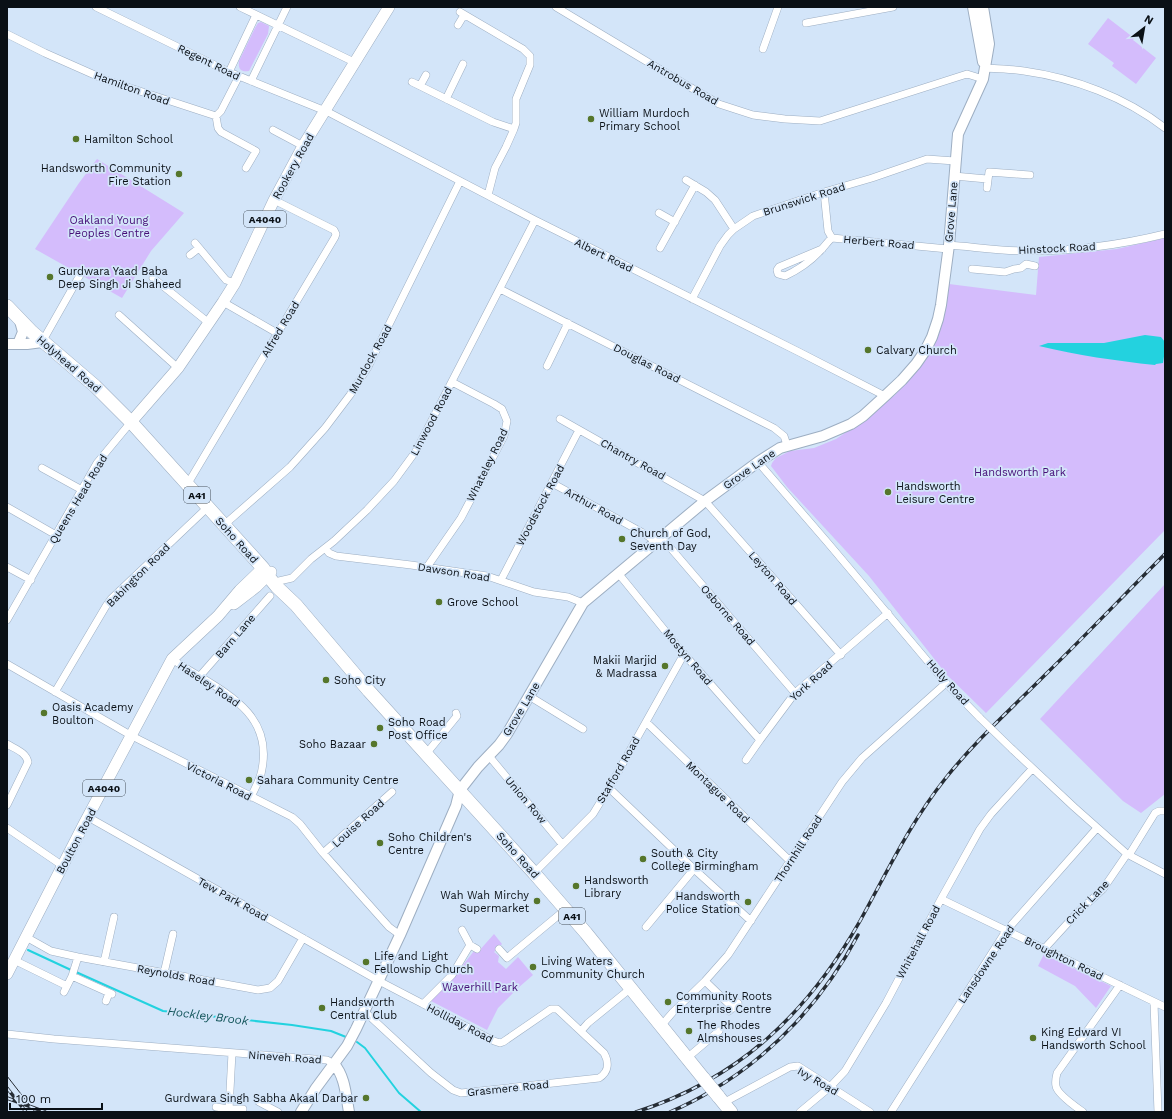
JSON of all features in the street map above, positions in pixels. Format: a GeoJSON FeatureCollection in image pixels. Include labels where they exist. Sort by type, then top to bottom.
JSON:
{"type":"FeatureCollection","features":[{"type":"Feature","properties":{"kind":"highway","name":"Holyhead Road"},"geometry":{"type":"LineString","coordinates":[[7,306],[42,342],[95,386],[131,422]]}},
{"type":"Feature","properties":{"kind":"highway","name":"Soho Road"},"geometry":{"type":"LineString","coordinates":[[131,422],[224,526],[270,574],[369,691],[566,909],[724,1104]]}},
{"type":"Feature","properties":{"kind":"main road","name":"Rookery Road"},"geometry":{"type":"LineString","coordinates":[[131,422],[178,368],[235,283],[274,200],[303,146],[389,7]]}},
{"type":"Feature","properties":{"kind":"main road","name":"Boulton Road"},"geometry":{"type":"LineString","coordinates":[[7,974],[172,659],[218,616],[240,590],[270,574]]}},
{"type":"Feature","properties":{"kind":"street","name":"Regent Road"},"geometry":{"type":"LineString","coordinates":[[96,7],[229,72],[325,110]]}},
{"type":"Feature","properties":{"kind":"street"},"geometry":{"type":"LineString","coordinates":[[240,7],[354,62]]}},
{"type":"Feature","properties":{"kind":"street"},"geometry":{"type":"LineString","coordinates":[[250,81],[287,7]]}},
{"type":"Feature","properties":{"kind":"street","name":"Antrobus Road"},"geometry":{"type":"LineString","coordinates":[[556,7],[719,104],[753,114],[785,119],[820,121],[967,74],[983,79]]}},
{"type":"Feature","properties":{"kind":"street"},"geometry":{"type":"LineString","coordinates":[[763,49],[778,7]]}},
{"type":"Feature","properties":{"kind":"street"},"geometry":{"type":"LineString","coordinates":[[806,23],[893,7]]}},
{"type":"Feature","properties":{"kind":"street","name":"Grove Lane"},"geometry":{"type":"LineString","coordinates":[[972,7],[985,68]]}},
{"type":"Feature","properties":{"kind":"street","name":"Grove Lane"},"geometry":{"type":"LineString","coordinates":[[460,790],[507,734],[583,603],[705,501],[773,451],[787,445],[823,436],[851,424],[863,416],[914,367],[932,337],[941,305],[949,247],[958,134],[983,79],[989,44],[983,7]]}},
{"type":"Feature","properties":{"kind":"street"},"geometry":{"type":"LineString","coordinates":[[458,25],[462,14],[524,49],[530,56],[530,65],[516,99],[516,123],[495,168],[488,195]]}},
{"type":"Feature","properties":{"kind":"street"},"geometry":{"type":"LineString","coordinates":[[229,72],[256,15]]}},
{"type":"Feature","properties":{"kind":"street","name":"Hamilton Road"},"geometry":{"type":"LineString","coordinates":[[7,34],[45,53],[106,80],[216,116]]}},
{"type":"Feature","properties":{"kind":"street"},"geometry":{"type":"LineString","coordinates":[[446,99],[462,64]]}},
{"type":"Feature","properties":{"kind":"street"},"geometry":{"type":"LineString","coordinates":[[985,68],[1024,71],[1068,80],[1105,93],[1133,106],[1165,128]]}},
{"type":"Feature","properties":{"kind":"street"},"geometry":{"type":"LineString","coordinates":[[420,86],[426,75]]}},
{"type":"Feature","properties":{"kind":"street"},"geometry":{"type":"LineString","coordinates":[[239,76],[221,111],[216,116],[218,128],[221,132],[256,151],[246,168]]}},
{"type":"Feature","properties":{"kind":"street"},"geometry":{"type":"LineString","coordinates":[[412,82],[493,122],[514,129]]}},
{"type":"Feature","properties":{"kind":"street","name":"Albert Road"},"geometry":{"type":"LineString","coordinates":[[325,110],[535,220],[885,396]]}},
{"type":"Feature","properties":{"kind":"street"},"geometry":{"type":"LineString","coordinates":[[273,130],[303,146]]}},
{"type":"Feature","properties":{"kind":"street","name":"Brunswick Road"},"geometry":{"type":"LineString","coordinates":[[692,298],[720,246],[728,235],[753,216],[927,159],[955,161]]}},
{"type":"Feature","properties":{"kind":"street"},"geometry":{"type":"LineString","coordinates":[[987,188],[989,172],[1030,175]]}},
{"type":"Feature","properties":{"kind":"street"},"geometry":{"type":"LineString","coordinates":[[954,176],[987,179]]}},
{"type":"Feature","properties":{"kind":"street"},"geometry":{"type":"LineString","coordinates":[[686,180],[706,192],[715,200],[734,229]]}},
{"type":"Feature","properties":{"kind":"street","name":"Murdock Road"},"geometry":{"type":"LineString","coordinates":[[224,526],[290,467],[325,428],[350,395],[368,367],[460,181]]}},
{"type":"Feature","properties":{"kind":"street"},"geometry":{"type":"LineString","coordinates":[[660,248],[695,185]]}},
{"type":"Feature","properties":{"kind":"street","name":"Herbert Road"},"geometry":{"type":"LineString","coordinates":[[824,192],[828,231],[832,238],[949,247]]}},
{"type":"Feature","properties":{"kind":"street","name":"Alfred Road"},"geometry":{"type":"LineString","coordinates":[[187,485],[233,410],[336,234],[334,230],[274,200]]}},
{"type":"Feature","properties":{"kind":"street"},"geometry":{"type":"LineString","coordinates":[[659,213],[675,222]]}},
{"type":"Feature","properties":{"kind":"street","name":"Linwood Road"},"geometry":{"type":"LineString","coordinates":[[270,574],[292,578],[311,559],[367,510],[394,481],[416,451],[535,220]]}},
{"type":"Feature","properties":{"kind":"street","name":"Hinstock Road"},"geometry":{"type":"LineString","coordinates":[[949,247],[1027,251],[1063,250],[1116,245],[1165,234]]}},
{"type":"Feature","properties":{"kind":"street"},"geometry":{"type":"LineString","coordinates":[[822,249],[779,267],[777,270],[778,274],[785,276],[792,273],[810,260],[822,249],[832,238]]}},
{"type":"Feature","properties":{"kind":"street"},"geometry":{"type":"LineString","coordinates":[[190,255],[197,246],[226,280],[235,283]]}},
{"type":"Feature","properties":{"kind":"street"},"geometry":{"type":"LineString","coordinates":[[972,268],[1005,272],[1021,268],[1026,264],[1027,251]]}},
{"type":"Feature","properties":{"kind":"street"},"geometry":{"type":"LineString","coordinates":[[1026,264],[1035,266]]}},
{"type":"Feature","properties":{"kind":"street"},"geometry":{"type":"LineString","coordinates":[[7,344],[42,342],[80,275]]}},
{"type":"Feature","properties":{"kind":"street"},"geometry":{"type":"LineString","coordinates":[[152,278],[209,323]]}},
{"type":"Feature","properties":{"kind":"street","name":"Douglas Road"},"geometry":{"type":"LineString","coordinates":[[500,289],[774,428],[784,436],[787,445]]}},
{"type":"Feature","properties":{"kind":"street"},"geometry":{"type":"LineString","coordinates":[[223,302],[278,333]]}},
{"type":"Feature","properties":{"kind":"street"},"geometry":{"type":"LineString","coordinates":[[119,315],[178,368]]}},
{"type":"Feature","properties":{"kind":"street"},"geometry":{"type":"LineString","coordinates":[[18,344],[23,332],[20,321]]}},
{"type":"Feature","properties":{"kind":"street"},"geometry":{"type":"LineString","coordinates":[[547,366],[568,323]]}},
{"type":"Feature","properties":{"kind":"street","name":"Whateley Road"},"geometry":{"type":"LineString","coordinates":[[427,567],[461,518],[504,436],[507,421],[502,409],[452,382]]}},
{"type":"Feature","properties":{"kind":"street","name":"Chantry Road"},"geometry":{"type":"LineString","coordinates":[[560,419],[705,501]]}},
{"type":"Feature","properties":{"kind":"street","name":"Queens Head Road"},"geometry":{"type":"LineString","coordinates":[[7,620],[97,463],[131,422]]}},
{"type":"Feature","properties":{"kind":"street","name":"Woodstock Road"},"geometry":{"type":"LineString","coordinates":[[501,580],[579,430]]}},
{"type":"Feature","properties":{"kind":"street","name":"Holly Road"},"geometry":{"type":"LineString","coordinates":[[758,462],[946,683],[980,718],[1032,769],[1097,828],[1128,854],[1165,874]]}},
{"type":"Feature","properties":{"kind":"street"},"geometry":{"type":"LineString","coordinates":[[42,468],[82,490]]}},
{"type":"Feature","properties":{"kind":"street","name":"Arthur Road"},"geometry":{"type":"LineString","coordinates":[[552,483],[645,534],[659,540]]}},
{"type":"Feature","properties":{"kind":"street","name":"Leyton Road"},"geometry":{"type":"LineString","coordinates":[[705,501],[841,655]]}},
{"type":"Feature","properties":{"kind":"street"},"geometry":{"type":"LineString","coordinates":[[7,507],[56,535]]}},
{"type":"Feature","properties":{"kind":"street","name":"Babington Road"},"geometry":{"type":"LineString","coordinates":[[55,692],[98,618],[111,599],[208,507]]}},
{"type":"Feature","properties":{"kind":"street","name":"Osborne Road"},"geometry":{"type":"LineString","coordinates":[[659,540],[795,693]]}},
{"type":"Feature","properties":{"kind":"street","name":"Dawson Road"},"geometry":{"type":"LineString","coordinates":[[325,548],[329,553],[336,556],[487,576],[534,592],[568,597],[583,603]]}},
{"type":"Feature","properties":{"kind":"street"},"geometry":{"type":"LineString","coordinates":[[7,566],[31,580]]}},
{"type":"Feature","properties":{"kind":"street","name":"Mostyn Road"},"geometry":{"type":"LineString","coordinates":[[618,573],[684,654],[760,740]]}},
{"type":"Feature","properties":{"kind":"street","name":"Barn Lane"},"geometry":{"type":"LineString","coordinates":[[199,677],[270,596]]}},
{"type":"Feature","properties":{"kind":"street","name":"York Road"},"geometry":{"type":"LineString","coordinates":[[746,760],[795,693],[888,613]]}},
{"type":"Feature","properties":{"kind":"street","name":"Stafford Road"},"geometry":{"type":"LineString","coordinates":[[534,873],[593,814],[684,654]]}},
{"type":"Feature","properties":{"kind":"street","name":"Haseley Road"},"geometry":{"type":"LineString","coordinates":[[172,659],[232,697],[242,705],[253,718],[264,747],[264,759],[262,771],[251,797]]}},
{"type":"Feature","properties":{"kind":"street","name":"Victoria Road"},"geometry":{"type":"LineString","coordinates":[[7,664],[132,736],[292,818],[300,824],[323,853],[389,927],[400,935]]}},
{"type":"Feature","properties":{"kind":"street","name":"Thornhill Road"},"geometry":{"type":"LineString","coordinates":[[661,1026],[728,955],[842,782],[862,758],[946,683]]}},
{"type":"Feature","properties":{"kind":"street"},"geometry":{"type":"LineString","coordinates":[[529,696],[583,729]]}},
{"type":"Feature","properties":{"kind":"street"},"geometry":{"type":"LineString","coordinates":[[426,754],[457,716],[456,713]]}},
{"type":"Feature","properties":{"kind":"street","name":"Montague Road"},"geometry":{"type":"LineString","coordinates":[[646,722],[790,861]]}},
{"type":"Feature","properties":{"kind":"street"},"geometry":{"type":"LineString","coordinates":[[7,744],[24,754],[28,762],[7,805]]}},
{"type":"Feature","properties":{"kind":"street","name":"Union Row"},"geometry":{"type":"LineString","coordinates":[[489,756],[562,844]]}},
{"type":"Feature","properties":{"kind":"street","name":"Whitehall Road"},"geometry":{"type":"LineString","coordinates":[[800,1112],[830,1087],[845,1071],[886,1003],[980,829],[991,814],[1032,769]]}},
{"type":"Feature","properties":{"kind":"street"},"geometry":{"type":"LineString","coordinates":[[609,788],[751,921]]}},
{"type":"Feature","properties":{"kind":"street","name":"Nineveh Road"},"geometry":{"type":"LineString","coordinates":[[7,1034],[327,1060],[334,1064],[347,1046],[379,981],[456,806],[460,790]]}},
{"type":"Feature","properties":{"kind":"street","name":"Louise Road"},"geometry":{"type":"LineString","coordinates":[[323,853],[392,792]]}},
{"type":"Feature","properties":{"kind":"street","name":"Crick Lane"},"geometry":{"type":"LineString","coordinates":[[1045,948],[1076,914],[1103,889],[1155,813],[1165,811]]}},
{"type":"Feature","properties":{"kind":"street","name":"Tew Park Road"},"geometry":{"type":"LineString","coordinates":[[88,817],[379,981]]}},
{"type":"Feature","properties":{"kind":"street"},"geometry":{"type":"LineString","coordinates":[[7,828],[63,866]]}},
{"type":"Feature","properties":{"kind":"street","name":"Lansdowne Road"},"geometry":{"type":"LineString","coordinates":[[891,1112],[1006,931],[1097,828]]}},
{"type":"Feature","properties":{"kind":"street"},"geometry":{"type":"LineString","coordinates":[[646,927],[694,869]]}},
{"type":"Feature","properties":{"kind":"street","name":"Broughton Road"},"geometry":{"type":"LineString","coordinates":[[941,899],[1006,931],[1045,948],[1165,1008]]}},
{"type":"Feature","properties":{"kind":"street"},"geometry":{"type":"LineString","coordinates":[[500,949],[507,958],[566,909]]}},
{"type":"Feature","properties":{"kind":"street"},"geometry":{"type":"LineString","coordinates":[[104,962],[114,917]]}},
{"type":"Feature","properties":{"kind":"street"},"geometry":{"type":"LineString","coordinates":[[423,1004],[452,975],[468,950],[473,947],[462,930]]}},
{"type":"Feature","properties":{"kind":"street"},"geometry":{"type":"LineString","coordinates":[[164,973],[172,934]]}},
{"type":"Feature","properties":{"kind":"street","name":"Reynolds Road"},"geometry":{"type":"LineString","coordinates":[[26,937],[51,951],[258,990],[265,990],[278,981],[303,938]]}},
{"type":"Feature","properties":{"kind":"street"},"geometry":{"type":"LineString","coordinates":[[14,960],[65,989],[72,976],[78,957]]}},
{"type":"Feature","properties":{"kind":"street"},"geometry":{"type":"LineString","coordinates":[[72,976],[111,994],[106,1001]]}},
{"type":"Feature","properties":{"kind":"street","name":"Holliday Road"},"geometry":{"type":"LineString","coordinates":[[379,981],[500,1043],[504,1042],[547,1011],[554,1008],[560,1011],[581,1031]]}},
{"type":"Feature","properties":{"kind":"street"},"geometry":{"type":"LineString","coordinates":[[705,981],[734,1007]]}},
{"type":"Feature","properties":{"kind":"street"},"geometry":{"type":"LineString","coordinates":[[1083,1112],[1069,1102],[1057,1089],[1057,1073],[1120,985]]}},
{"type":"Feature","properties":{"kind":"street"},"geometry":{"type":"LineString","coordinates":[[581,1031],[588,1023],[631,988]]}},
{"type":"Feature","properties":{"kind":"street"},"geometry":{"type":"LineString","coordinates":[[1154,1003],[1158,1112]]}},
{"type":"Feature","properties":{"kind":"street","name":"Grasmere Road"},"geometry":{"type":"LineString","coordinates":[[364,1011],[430,1073],[453,1090],[461,1093],[598,1078],[605,1073],[607,1068],[607,1058],[604,1053],[581,1031]]}},
{"type":"Feature","properties":{"kind":"street"},"geometry":{"type":"LineString","coordinates":[[687,1058],[719,1031]]}},
{"type":"Feature","properties":{"kind":"street"},"geometry":{"type":"LineString","coordinates":[[229,1109],[232,1053]]}},
{"type":"Feature","properties":{"kind":"street"},"geometry":{"type":"LineString","coordinates":[[301,1112],[316,1088],[334,1064],[342,1077],[349,1112]]}},
{"type":"Feature","properties":{"kind":"street","name":"Ivy Road"},"geometry":{"type":"LineString","coordinates":[[724,1104],[790,1067],[798,1066],[870,1112]]}},
{"type":"Feature","properties":{"kind":"street"},"geometry":{"type":"LineString","coordinates":[[259,1102],[278,1112]]}},
{"type":"Feature","properties":{"kind":"street"},"geometry":{"type":"LineString","coordinates":[[216,1107],[243,1109]]}},
{"type":"Feature","properties":{"kind":"green space"},"geometry":{"type":"Polygon","coordinates":[[[1108,18],[1134,38],[1133,40],[1156,58],[1136,84],[1112,66],[1114,63],[1088,44],[1108,18]]]}},
{"type":"Feature","properties":{"kind":"green space"},"geometry":{"type":"Polygon","coordinates":[[[261,22],[269,26],[268,34],[249,71],[242,71],[239,66],[239,61],[255,28],[258,23],[261,22]]]}},
{"type":"Feature","properties":{"kind":"green space","name":"Oakland Young Peoples Centre"},"geometry":{"type":"Polygon","coordinates":[[[97,159],[184,213],[151,251],[122,298],[35,249],[79,183],[97,159]]]}},
{"type":"Feature","properties":{"kind":"green space","name":"Handsworth Park"},"geometry":{"type":"Polygon","coordinates":[[[1165,238],[1165,530],[986,713],[947,675],[869,576],[787,487],[771,466],[772,463],[776,458],[790,451],[814,448],[836,439],[895,395],[925,361],[936,338],[945,312],[949,284],[1036,295],[1039,257],[1117,249],[1165,238]]]}},
{"type":"Feature","properties":{"kind":"green space"},"geometry":{"type":"Polygon","coordinates":[[[1165,584],[1165,794],[1141,813],[1123,801],[1040,719],[1165,584]]]}},
{"type":"Feature","properties":{"kind":"green space","name":"Waverhill Park"},"geometry":{"type":"Polygon","coordinates":[[[494,934],[502,944],[494,952],[499,956],[498,962],[506,969],[518,957],[533,975],[498,1008],[487,1030],[431,1001],[455,975],[474,951],[478,952],[494,934]]]}},
{"type":"Feature","properties":{"kind":"green space"},"geometry":{"type":"Polygon","coordinates":[[[1044,954],[1111,986],[1096,1008],[1075,986],[1038,966],[1044,954]]]}},
{"type":"Feature","properties":{"kind":"water"},"geometry":{"type":"Polygon","coordinates":[[[1145,335],[1161,337],[1165,342],[1163,363],[1155,365],[1126,362],[1039,346],[1048,343],[1104,343],[1145,335]]]}},
{"type":"Feature","properties":{"kind":"waterway","name":"Hockley Brook"},"geometry":{"type":"LineString","coordinates":[[28,950],[71,970]]}},
{"type":"Feature","properties":{"kind":"waterway","name":"Hockley Brook"},"geometry":{"type":"LineString","coordinates":[[76,972],[163,1011],[292,1025],[331,1031],[346,1037]]}},
{"type":"Feature","properties":{"kind":"waterway","name":"Hockley Brook"},"geometry":{"type":"LineString","coordinates":[[357,1042],[365,1048],[399,1093],[421,1112]]}},
{"type":"Feature","properties":{"kind":"tram line"},"geometry":{"type":"LineString","coordinates":[[7,1076],[35,1112]]}},
{"type":"Feature","properties":{"kind":"railway"},"geometry":{"type":"LineString","coordinates":[[636,1112],[673,1098],[707,1081],[738,1062],[767,1039],[793,1014],[839,955],[860,921],[910,830],[945,779],[981,738],[1165,554]]}},
{"type":"Feature","properties":{"kind":"railway"},"geometry":{"type":"LineString","coordinates":[[670,1112],[701,1097],[734,1076],[756,1060],[776,1042],[813,1003],[830,981],[845,959],[858,935]]}},
{"type":"Feature","properties":{"kind":"railway"},"geometry":{"type":"LineString","coordinates":[[7,1088],[26,1112]]}},
{"type":"Feature","properties":{"kind":"railway"},"geometry":{"type":"LineString","coordinates":[[7,1098],[45,1112]]}},
{"type":"Feature","properties":{"kind":"place","name":"William Murdoch Primary School"},"geometry":{"type":"Point","coordinates":[591,119]}},
{"type":"Feature","properties":{"kind":"place","name":"Hamilton School"},"geometry":{"type":"Point","coordinates":[76,139]}},
{"type":"Feature","properties":{"kind":"place","name":"Handsworth Community Fire Station"},"geometry":{"type":"Point","coordinates":[179,174]}},
{"type":"Feature","properties":{"kind":"place","name":"Gurdwara Yaad Baba Deep Singh Ji Shaheed"},"geometry":{"type":"Point","coordinates":[50,277]}},
{"type":"Feature","properties":{"kind":"place","name":"Calvary Church"},"geometry":{"type":"Point","coordinates":[868,350]}},
{"type":"Feature","properties":{"kind":"place","name":"Handsworth Leisure Centre"},"geometry":{"type":"Point","coordinates":[888,492]}},
{"type":"Feature","properties":{"kind":"place","name":"Church of God, Seventh Day"},"geometry":{"type":"Point","coordinates":[622,539]}},
{"type":"Feature","properties":{"kind":"place","name":"Grove School"},"geometry":{"type":"Point","coordinates":[439,602]}},
{"type":"Feature","properties":{"kind":"place","name":"Makii Marjid & Madrassa"},"geometry":{"type":"Point","coordinates":[665,666]}},
{"type":"Feature","properties":{"kind":"place","name":"Soho City"},"geometry":{"type":"Point","coordinates":[326,680]}},
{"type":"Feature","properties":{"kind":"place","name":"Oasis Academy Boulton"},"geometry":{"type":"Point","coordinates":[44,713]}},
{"type":"Feature","properties":{"kind":"place","name":"Soho Road Post Office"},"geometry":{"type":"Point","coordinates":[380,728]}},
{"type":"Feature","properties":{"kind":"place","name":"Soho Bazaar"},"geometry":{"type":"Point","coordinates":[374,744]}},
{"type":"Feature","properties":{"kind":"place","name":"Sahara Community Centre"},"geometry":{"type":"Point","coordinates":[249,780]}},
{"type":"Feature","properties":{"kind":"place","name":"Soho Children's Centre"},"geometry":{"type":"Point","coordinates":[380,843]}},
{"type":"Feature","properties":{"kind":"place","name":"South & City College Birmingham"},"geometry":{"type":"Point","coordinates":[643,859]}},
{"type":"Feature","properties":{"kind":"place","name":"Handsworth Library"},"geometry":{"type":"Point","coordinates":[576,886]}},
{"type":"Feature","properties":{"kind":"place","name":"Wah Wah Mirchy Supermarket"},"geometry":{"type":"Point","coordinates":[537,901]}},
{"type":"Feature","properties":{"kind":"place","name":"Handsworth Police Station"},"geometry":{"type":"Point","coordinates":[748,902]}},
{"type":"Feature","properties":{"kind":"place","name":"Life and Light Fellowship Church"},"geometry":{"type":"Point","coordinates":[366,962]}},
{"type":"Feature","properties":{"kind":"place","name":"Living Waters Community Church"},"geometry":{"type":"Point","coordinates":[533,967]}},
{"type":"Feature","properties":{"kind":"place","name":"Community Roots Enterprise Centre"},"geometry":{"type":"Point","coordinates":[668,1002]}},
{"type":"Feature","properties":{"kind":"place","name":"Handsworth Central Club"},"geometry":{"type":"Point","coordinates":[322,1008]}},
{"type":"Feature","properties":{"kind":"place","name":"The Rhodes Almshouses"},"geometry":{"type":"Point","coordinates":[689,1031]}},
{"type":"Feature","properties":{"kind":"place","name":"King Edward VI Handsworth School"},"geometry":{"type":"Point","coordinates":[1033,1038]}},
{"type":"Feature","properties":{"kind":"place","name":"Gurdwara Singh Sabha Akaal Darbar"},"geometry":{"type":"Point","coordinates":[366,1098]}}]}
